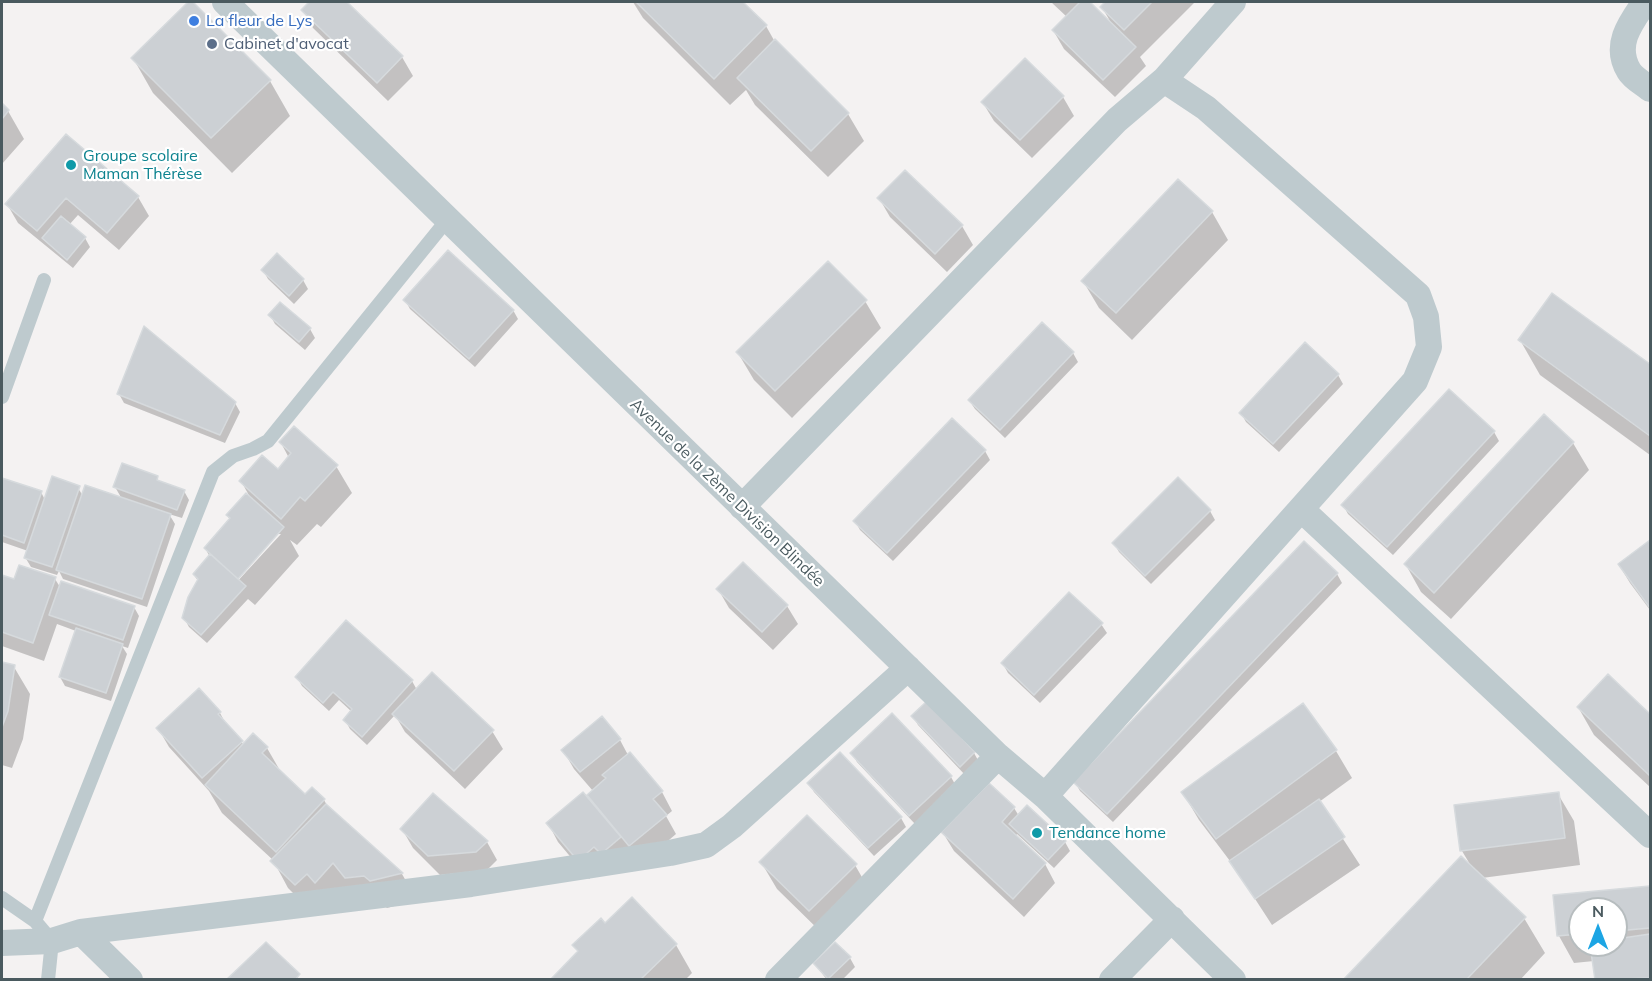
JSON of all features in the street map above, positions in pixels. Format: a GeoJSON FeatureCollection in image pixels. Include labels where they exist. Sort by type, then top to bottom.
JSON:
{"type":"FeatureCollection","features":[{"type":"Feature","properties":{"kind":"street","name":"Avenue de la 2ème Division Blindée"},"geometry":{"type":"LineString","coordinates":[[225,2],[998,756],[1045,796],[1233,980]]}},
{"type":"Feature","properties":{"kind":"street"},"geometry":{"type":"LineString","coordinates":[[742,507],[1117,120],[1164,80],[1233,2]]}},
{"type":"Feature","properties":{"kind":"street"},"geometry":{"type":"LineString","coordinates":[[1645,2],[1627,27],[1622,49],[1629,71],[1650,89]]}},
{"type":"Feature","properties":{"kind":"street"},"geometry":{"type":"LineString","coordinates":[[1045,796],[1415,381],[1429,347],[1426,317],[1418,295],[1206,108],[1164,80]]}},
{"type":"Feature","properties":{"kind":"street"},"geometry":{"type":"LineString","coordinates":[[1301,509],[1650,835]]}},
{"type":"Feature","properties":{"kind":"street"},"geometry":{"type":"LineString","coordinates":[[2,943],[52,941],[81,932],[471,884],[670,853],[706,845],[732,826],[908,668]]}},
{"type":"Feature","properties":{"kind":"street"},"geometry":{"type":"LineString","coordinates":[[778,980],[998,756]]}},
{"type":"Feature","properties":{"kind":"street"},"geometry":{"type":"LineString","coordinates":[[1112,980],[1172,919]]}},
{"type":"Feature","properties":{"kind":"street"},"geometry":{"type":"LineString","coordinates":[[81,932],[130,980]]}},
{"type":"Feature","properties":{"kind":"lane"},"geometry":{"type":"LineString","coordinates":[[35,921],[213,472],[233,456],[254,449],[268,441],[447,220]]}},
{"type":"Feature","properties":{"kind":"lane"},"geometry":{"type":"LineString","coordinates":[[2,398],[44,280]]}},
{"type":"Feature","properties":{"kind":"lane"},"geometry":{"type":"LineString","coordinates":[[2,898],[35,921],[52,941],[48,980]]}},
{"type":"Feature","properties":{"kind":"building"},"geometry":{"type":"Polygon","coordinates":[[[188,2],[193,2],[271,80],[211,138],[131,58],[188,2]]]}},
{"type":"Feature","properties":{"kind":"building"},"geometry":{"type":"Polygon","coordinates":[[[309,2],[347,2],[403,56],[377,83],[301,10],[309,2]]]}},
{"type":"Feature","properties":{"kind":"building"},"geometry":{"type":"Polygon","coordinates":[[[636,2],[743,2],[767,25],[714,79],[636,2]]]}},
{"type":"Feature","properties":{"kind":"building"},"geometry":{"type":"Polygon","coordinates":[[[1080,2],[1090,2],[1136,47],[1103,80],[1052,30],[1080,2]]]}},
{"type":"Feature","properties":{"kind":"building"},"geometry":{"type":"Polygon","coordinates":[[[1105,2],[1152,2],[1124,30],[1100,7],[1105,2]]]}},
{"type":"Feature","properties":{"kind":"building"},"geometry":{"type":"Polygon","coordinates":[[[775,39],[849,113],[811,151],[737,78],[775,39]]]}},
{"type":"Feature","properties":{"kind":"building"},"geometry":{"type":"Polygon","coordinates":[[[1025,58],[1064,96],[1020,140],[981,102],[1025,58]]]}},
{"type":"Feature","properties":{"kind":"building"},"geometry":{"type":"Polygon","coordinates":[[[2,103],[9,110],[2,119],[2,103]]]}},
{"type":"Feature","properties":{"kind":"building","name":"Groupe scolaire Maman Thérèse"},"geometry":{"type":"Polygon","coordinates":[[[66,134],[139,196],[107,233],[66,198],[37,231],[5,204],[66,134]]]}},
{"type":"Feature","properties":{"kind":"building"},"geometry":{"type":"Polygon","coordinates":[[[905,170],[963,225],[935,254],[877,198],[905,170]]]}},
{"type":"Feature","properties":{"kind":"building"},"geometry":{"type":"Polygon","coordinates":[[[1178,179],[1213,211],[1116,313],[1081,281],[1178,179]]]}},
{"type":"Feature","properties":{"kind":"building"},"geometry":{"type":"Polygon","coordinates":[[[61,216],[86,237],[67,260],[42,238],[61,216]]]}},
{"type":"Feature","properties":{"kind":"building"},"geometry":{"type":"Polygon","coordinates":[[[448,250],[514,310],[469,359],[403,300],[448,250]]]}},
{"type":"Feature","properties":{"kind":"building"},"geometry":{"type":"Polygon","coordinates":[[[277,253],[304,279],[289,296],[261,270],[277,253]]]}},
{"type":"Feature","properties":{"kind":"building"},"geometry":{"type":"Polygon","coordinates":[[[828,261],[867,300],[775,391],[736,352],[828,261]]]}},
{"type":"Feature","properties":{"kind":"building"},"geometry":{"type":"Polygon","coordinates":[[[1552,293],[1650,364],[1650,436],[1518,340],[1552,293]]]}},
{"type":"Feature","properties":{"kind":"building"},"geometry":{"type":"Polygon","coordinates":[[[280,302],[311,328],[299,342],[268,315],[280,302]]]}},
{"type":"Feature","properties":{"kind":"building"},"geometry":{"type":"Polygon","coordinates":[[[1042,322],[1074,352],[1000,430],[968,400],[1042,322]]]}},
{"type":"Feature","properties":{"kind":"building"},"geometry":{"type":"Polygon","coordinates":[[[144,326],[236,402],[220,435],[117,394],[144,326]]]}},
{"type":"Feature","properties":{"kind":"building"},"geometry":{"type":"Polygon","coordinates":[[[1305,342],[1339,374],[1273,444],[1239,413],[1305,342]]]}},
{"type":"Feature","properties":{"kind":"building"},"geometry":{"type":"Polygon","coordinates":[[[1449,389],[1495,431],[1387,547],[1341,505],[1449,389]]]}},
{"type":"Feature","properties":{"kind":"building"},"geometry":{"type":"Polygon","coordinates":[[[1544,414],[1574,442],[1434,593],[1404,564],[1544,414]]]}},
{"type":"Feature","properties":{"kind":"building"},"geometry":{"type":"Polygon","coordinates":[[[952,418],[986,450],[887,553],[853,521],[952,418]]]}},
{"type":"Feature","properties":{"kind":"building"},"geometry":{"type":"Polygon","coordinates":[[[294,426],[338,465],[305,501],[300,497],[281,519],[239,481],[262,455],[278,469],[291,453],[279,442],[294,426]]]}},
{"type":"Feature","properties":{"kind":"building"},"geometry":{"type":"Polygon","coordinates":[[[122,463],[158,476],[157,480],[185,490],[177,510],[113,487],[122,463]]]}},
{"type":"Feature","properties":{"kind":"building"},"geometry":{"type":"Polygon","coordinates":[[[52,476],[80,486],[52,567],[24,558],[52,476]]]}},
{"type":"Feature","properties":{"kind":"building"},"geometry":{"type":"Polygon","coordinates":[[[1178,477],[1211,510],[1145,576],[1112,543],[1178,477]]]}},
{"type":"Feature","properties":{"kind":"building"},"geometry":{"type":"Polygon","coordinates":[[[2,478],[42,491],[24,543],[2,535],[2,478]]]}},
{"type":"Feature","properties":{"kind":"building"},"geometry":{"type":"Polygon","coordinates":[[[85,485],[171,514],[142,599],[56,570],[85,485]]]}},
{"type":"Feature","properties":{"kind":"building"},"geometry":{"type":"Polygon","coordinates":[[[246,493],[284,527],[238,579],[204,548],[230,518],[226,515],[246,493]]]}},
{"type":"Feature","properties":{"kind":"building"},"geometry":{"type":"Polygon","coordinates":[[[1650,540],[1650,608],[1618,564],[1650,540]]]}},
{"type":"Feature","properties":{"kind":"building"},"geometry":{"type":"Polygon","coordinates":[[[1304,541],[1338,573],[1107,814],[1073,782],[1304,541]]]}},
{"type":"Feature","properties":{"kind":"building"},"geometry":{"type":"Polygon","coordinates":[[[210,554],[246,586],[201,635],[182,618],[188,597],[198,579],[193,574],[210,554]]]}},
{"type":"Feature","properties":{"kind":"building"},"geometry":{"type":"Polygon","coordinates":[[[743,562],[788,605],[762,632],[716,589],[743,562]]]}},
{"type":"Feature","properties":{"kind":"building"},"geometry":{"type":"Polygon","coordinates":[[[19,565],[56,577],[33,643],[2,632],[2,575],[14,579],[19,565]]]}},
{"type":"Feature","properties":{"kind":"building"},"geometry":{"type":"Polygon","coordinates":[[[61,581],[135,606],[123,640],[49,615],[61,581]]]}},
{"type":"Feature","properties":{"kind":"building"},"geometry":{"type":"Polygon","coordinates":[[[1069,592],[1103,623],[1034,695],[1001,663],[1069,592]]]}},
{"type":"Feature","properties":{"kind":"building"},"geometry":{"type":"Polygon","coordinates":[[[346,620],[413,680],[362,737],[343,720],[352,709],[333,692],[323,703],[295,677],[346,620]]]}},
{"type":"Feature","properties":{"kind":"building"},"geometry":{"type":"Polygon","coordinates":[[[76,628],[123,644],[106,693],[59,677],[76,628]]]}},
{"type":"Feature","properties":{"kind":"building"},"geometry":{"type":"Polygon","coordinates":[[[2,662],[15,665],[8,711],[2,727],[2,662]]]}},
{"type":"Feature","properties":{"kind":"building"},"geometry":{"type":"Polygon","coordinates":[[[432,672],[494,730],[454,771],[392,714],[432,672]]]}},
{"type":"Feature","properties":{"kind":"building"},"geometry":{"type":"Polygon","coordinates":[[[1608,674],[1650,714],[1650,776],[1577,707],[1608,674]]]}},
{"type":"Feature","properties":{"kind":"building"},"geometry":{"type":"Polygon","coordinates":[[[199,688],[221,712],[218,714],[243,741],[202,778],[156,728],[199,688]]]}},
{"type":"Feature","properties":{"kind":"building"},"geometry":{"type":"Polygon","coordinates":[[[927,701],[975,752],[960,767],[911,716],[927,701]]]}},
{"type":"Feature","properties":{"kind":"building"},"geometry":{"type":"Polygon","coordinates":[[[1303,703],[1337,750],[1216,839],[1181,792],[1303,703]]]}},
{"type":"Feature","properties":{"kind":"building"},"geometry":{"type":"Polygon","coordinates":[[[892,713],[952,776],[909,816],[850,753],[892,713]]]}},
{"type":"Feature","properties":{"kind":"building"},"geometry":{"type":"Polygon","coordinates":[[[602,716],[621,739],[580,772],[561,750],[602,716]]]}},
{"type":"Feature","properties":{"kind":"building"},"geometry":{"type":"Polygon","coordinates":[[[253,733],[268,747],[262,753],[305,794],[312,787],[325,799],[276,852],[205,785],[253,733]]]}},
{"type":"Feature","properties":{"kind":"building"},"geometry":{"type":"Polygon","coordinates":[[[630,752],[663,791],[653,799],[667,815],[629,846],[587,795],[606,778],[602,775],[630,752]]]}},
{"type":"Feature","properties":{"kind":"building"},"geometry":{"type":"Polygon","coordinates":[[[840,752],[902,817],[868,848],[807,783],[840,752]]]}},
{"type":"Feature","properties":{"kind":"building"},"geometry":{"type":"Polygon","coordinates":[[[989,783],[1015,807],[1002,822],[1046,863],[1013,899],[941,832],[989,783]]]}},
{"type":"Feature","properties":{"kind":"building"},"geometry":{"type":"Polygon","coordinates":[[[583,792],[621,837],[601,854],[594,847],[578,861],[546,823],[583,792]]]}},
{"type":"Feature","properties":{"kind":"building"},"geometry":{"type":"Polygon","coordinates":[[[1559,792],[1565,838],[1460,851],[1454,805],[1559,792]]]}},
{"type":"Feature","properties":{"kind":"building"},"geometry":{"type":"Polygon","coordinates":[[[433,793],[488,841],[476,852],[428,856],[400,829],[433,793]]]}},
{"type":"Feature","properties":{"kind":"building"},"geometry":{"type":"Polygon","coordinates":[[[1319,799],[1345,837],[1255,899],[1229,861],[1319,799]]]}},
{"type":"Feature","properties":{"kind":"building"},"geometry":{"type":"Polygon","coordinates":[[[326,804],[403,873],[370,881],[364,876],[345,878],[333,863],[315,883],[307,874],[295,885],[270,861],[326,804]]]}},
{"type":"Feature","properties":{"kind":"building","name":"Tendance home"},"geometry":{"type":"Polygon","coordinates":[[[1027,805],[1066,841],[1048,860],[1009,824],[1027,805]]]}},
{"type":"Feature","properties":{"kind":"building"},"geometry":{"type":"Polygon","coordinates":[[[807,815],[857,864],[809,911],[759,862],[807,815]]]}},
{"type":"Feature","properties":{"kind":"building"},"geometry":{"type":"Polygon","coordinates":[[[1461,856],[1526,917],[1466,980],[1343,980],[1461,856]]]}},
{"type":"Feature","properties":{"kind":"building"},"geometry":{"type":"Polygon","coordinates":[[[1650,886],[1650,928],[1628,930],[1628,897],[1568,897],[1568,935],[1557,936],[1553,895],[1650,886]]]}},
{"type":"Feature","properties":{"kind":"building"},"geometry":{"type":"Polygon","coordinates":[[[632,897],[677,944],[640,980],[550,980],[578,951],[572,945],[601,918],[605,923],[632,897]]]}},
{"type":"Feature","properties":{"kind":"building"},"geometry":{"type":"Polygon","coordinates":[[[1650,934],[1650,978],[1595,980],[1592,957],[1628,957],[1628,937],[1650,934]]]}},
{"type":"Feature","properties":{"kind":"building"},"geometry":{"type":"Polygon","coordinates":[[[266,942],[300,974],[295,980],[226,980],[266,942]]]}},
{"type":"Feature","properties":{"kind":"building"},"geometry":{"type":"Polygon","coordinates":[[[835,942],[851,957],[828,979],[813,963],[835,942]]]}},
{"type":"Feature","properties":{"kind":"place","name":"La fleur de Lys"},"geometry":{"type":"Point","coordinates":[194,21]}},
{"type":"Feature","properties":{"kind":"place","name":"Cabinet d'avocat"},"geometry":{"type":"Point","coordinates":[212,44]}},
{"type":"Feature","properties":{"kind":"place","name":"Groupe scolaire Maman Thérèse"},"geometry":{"type":"Point","coordinates":[71,165]}},
{"type":"Feature","properties":{"kind":"place","name":"Tendance home"},"geometry":{"type":"Point","coordinates":[1037,833]}}]}
